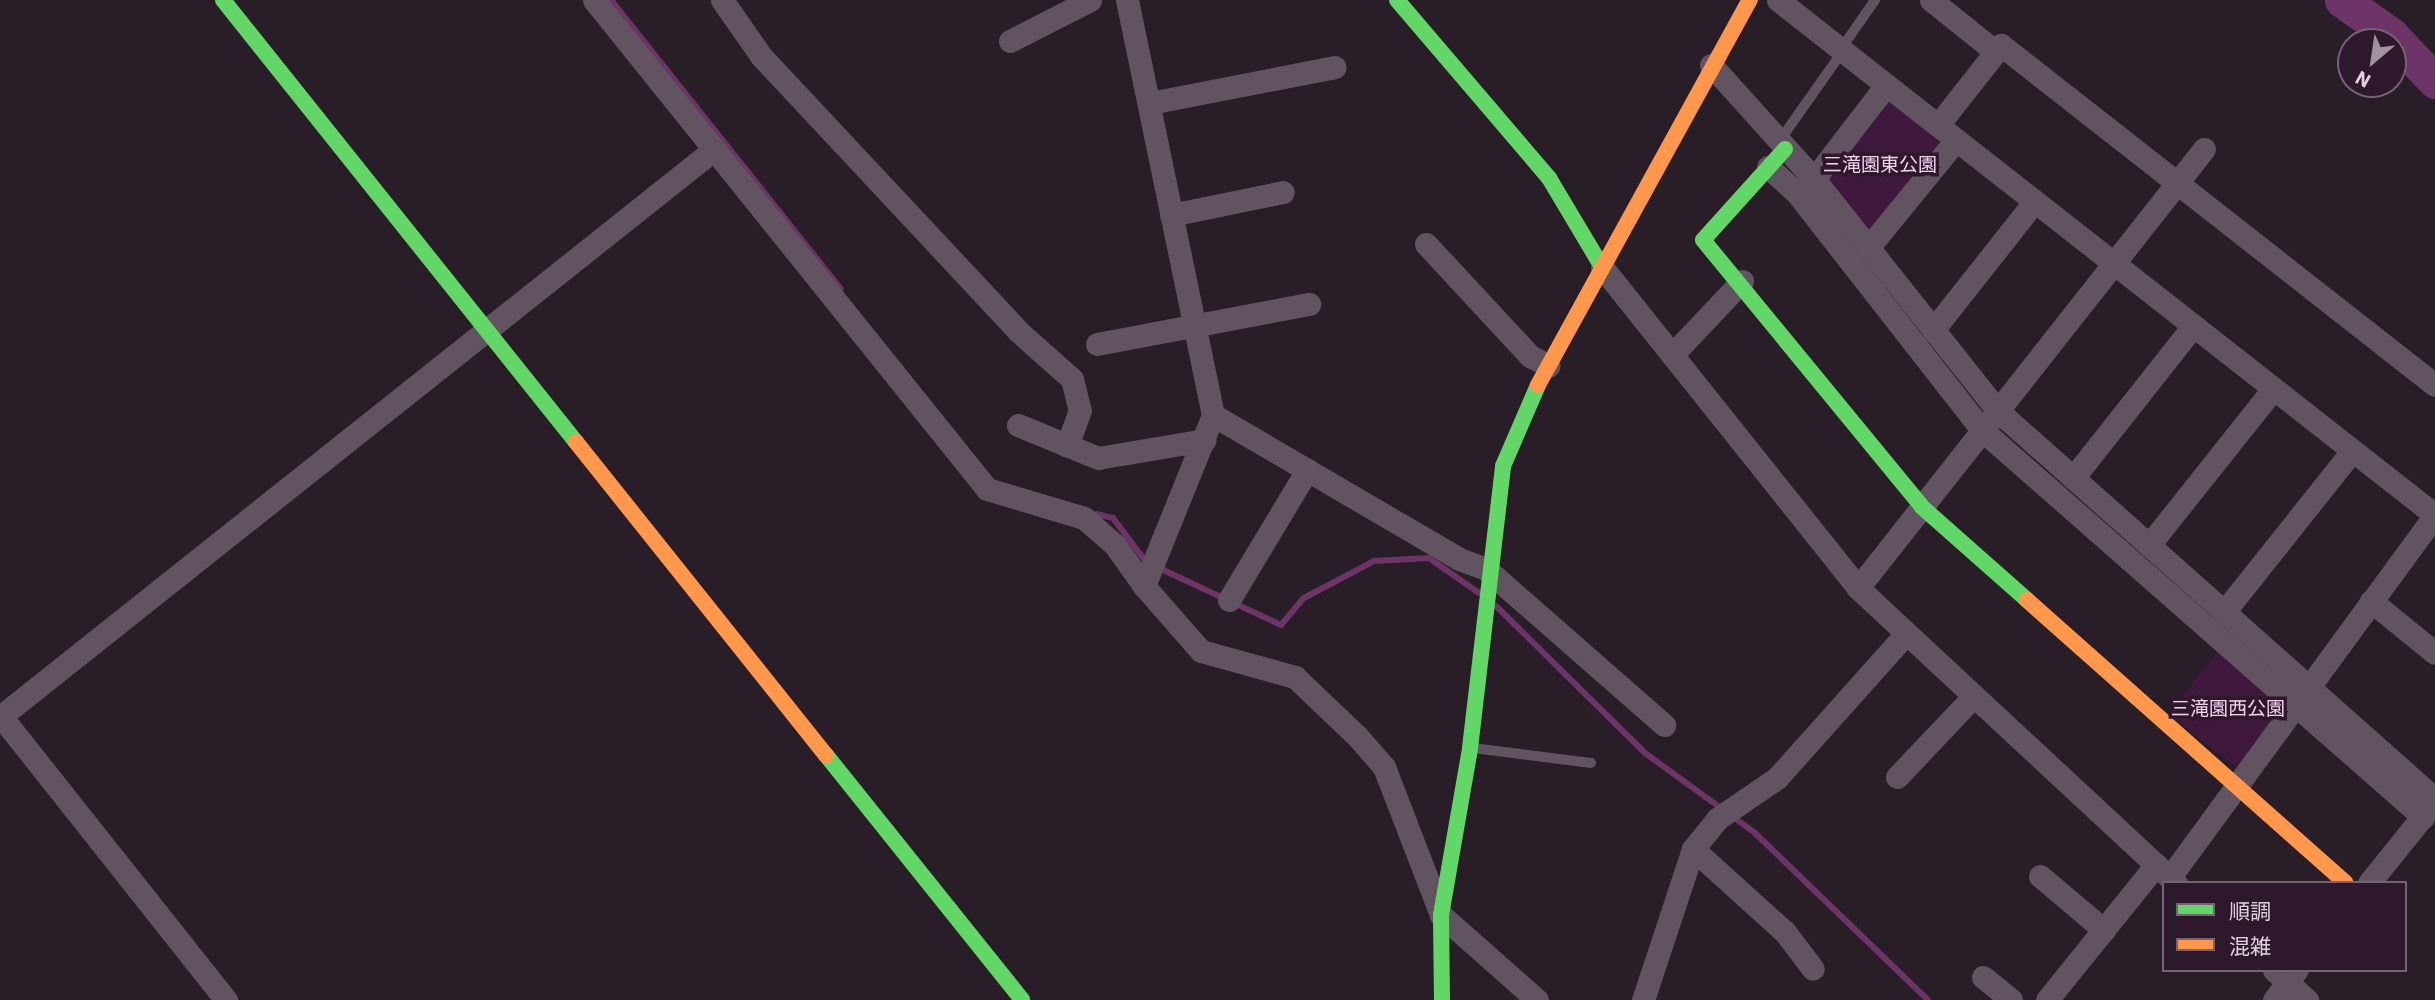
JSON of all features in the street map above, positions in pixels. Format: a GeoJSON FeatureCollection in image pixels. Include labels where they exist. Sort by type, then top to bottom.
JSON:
{"type":"FeatureCollection","features":[{"type":"Feature","properties":{"kind":"street"},"geometry":{"type":"LineString","coordinates":[[223,0],[1022,1000]]}},
{"type":"Feature","properties":{"kind":"street"},"geometry":{"type":"LineString","coordinates":[[594,0],[973,478],[1004,498],[1043,502],[1084,518],[1115,545],[1200,650],[1295,677],[1357,736],[1384,767],[1441,915],[1537,1000]]}},
{"type":"Feature","properties":{"kind":"street"},"geometry":{"type":"LineString","coordinates":[[722,0],[761,56],[1018,331],[1072,379],[1080,410],[1068,446]]}},
{"type":"Feature","properties":{"kind":"street"},"geometry":{"type":"LineString","coordinates":[[1010,41],[1090,0]]}},
{"type":"Feature","properties":{"kind":"street"},"geometry":{"type":"LineString","coordinates":[[1127,0],[1150,103],[1192,325],[1213,415],[1146,582]]}},
{"type":"Feature","properties":{"kind":"street"},"geometry":{"type":"LineString","coordinates":[[1397,0],[1549,178],[1602,267],[1858,588],[1972,698],[2167,875]]}},
{"type":"Feature","properties":{"kind":"street"},"geometry":{"type":"LineString","coordinates":[[1442,1000],[1441,915],[1470,748],[1486,575],[1503,467],[1549,366],[1711,65],[1750,0]]}},
{"type":"Feature","properties":{"kind":"street"},"geometry":{"type":"LineString","coordinates":[[1778,0],[2435,515],[2238,785],[2167,875],[2104,930],[2047,1000]]}},
{"type":"Feature","properties":{"kind":"street"},"geometry":{"type":"LineString","coordinates":[[1931,0],[1996,52]]}},
{"type":"Feature","properties":{"kind":"street"},"geometry":{"type":"LineString","coordinates":[[1868,248],[1947,133],[2001,45],[2435,385]]}},
{"type":"Feature","properties":{"kind":"street"},"geometry":{"type":"LineString","coordinates":[[1711,65],[1814,179],[1998,411],[2224,612],[2303,694]]}},
{"type":"Feature","properties":{"kind":"street"},"geometry":{"type":"LineString","coordinates":[[1150,103],[1335,67]]}},
{"type":"Feature","properties":{"kind":"street"},"geometry":{"type":"LineString","coordinates":[[1814,179],[1886,85]]}},
{"type":"Feature","properties":{"kind":"street"},"geometry":{"type":"LineString","coordinates":[[1782,146],[1768,167],[1703,240],[1742,281],[1922,507],[2344,881]]}},
{"type":"Feature","properties":{"kind":"street"},"geometry":{"type":"LineString","coordinates":[[1858,588],[2204,149]]}},
{"type":"Feature","properties":{"kind":"street"},"geometry":{"type":"LineString","coordinates":[[226,1000],[0,716],[712,151]]}},
{"type":"Feature","properties":{"kind":"street"},"geometry":{"type":"LineString","coordinates":[[1768,167],[1796,192],[1982,430],[2303,694],[2431,806],[2371,881]]}},
{"type":"Feature","properties":{"kind":"street"},"geometry":{"type":"LineString","coordinates":[[1171,215],[1283,192]]}},
{"type":"Feature","properties":{"kind":"street"},"geometry":{"type":"LineString","coordinates":[[1933,331],[2034,202]]}},
{"type":"Feature","properties":{"kind":"street"},"geometry":{"type":"LineString","coordinates":[[1426,244],[1530,356],[1549,366]]}},
{"type":"Feature","properties":{"kind":"street"},"geometry":{"type":"LineString","coordinates":[[1672,355],[1742,281]]}},
{"type":"Feature","properties":{"kind":"street"},"geometry":{"type":"LineString","coordinates":[[1097,344],[1309,304]]}},
{"type":"Feature","properties":{"kind":"street"},"geometry":{"type":"LineString","coordinates":[[2073,478],[2193,326]]}},
{"type":"Feature","properties":{"kind":"street"},"geometry":{"type":"LineString","coordinates":[[2149,545],[2273,388]]}},
{"type":"Feature","properties":{"kind":"street"},"geometry":{"type":"LineString","coordinates":[[1213,415],[1486,575],[1664,725]]}},
{"type":"Feature","properties":{"kind":"street"},"geometry":{"type":"LineString","coordinates":[[1018,425],[1098,458],[1204,440]]}},
{"type":"Feature","properties":{"kind":"street"},"geometry":{"type":"LineString","coordinates":[[2224,612],[2352,451]]}},
{"type":"Feature","properties":{"kind":"street"},"geometry":{"type":"LineString","coordinates":[[1229,600],[1307,470]]}},
{"type":"Feature","properties":{"kind":"street"},"geometry":{"type":"LineString","coordinates":[[2371,601],[2435,653]]}},
{"type":"Feature","properties":{"kind":"street"},"geometry":{"type":"LineString","coordinates":[[1643,1000],[1693,849],[1717,819],[1777,778],[1905,635]]}},
{"type":"Feature","properties":{"kind":"street"},"geometry":{"type":"LineString","coordinates":[[1897,777],[1972,698]]}},
{"type":"Feature","properties":{"kind":"street"},"geometry":{"type":"LineString","coordinates":[[1693,849],[1785,933],[1813,969]]}},
{"type":"Feature","properties":{"kind":"street"},"geometry":{"type":"LineString","coordinates":[[2040,876],[2104,930]]}},
{"type":"Feature","properties":{"kind":"street"},"geometry":{"type":"LineString","coordinates":[[1983,978],[2011,1000]]}},
{"type":"Feature","properties":{"kind":"street"},"geometry":{"type":"LineString","coordinates":[[2283,981],[2307,1000]]}},
{"type":"Feature","properties":{"kind":"lane"},"geometry":{"type":"LineString","coordinates":[[1782,146],[1875,0]]}},
{"type":"Feature","properties":{"kind":"lane"},"geometry":{"type":"LineString","coordinates":[[1470,748],[1591,763]]}},
{"type":"Feature","properties":{"kind":"green space","name":"三滝園東公園"},"geometry":{"type":"Polygon","coordinates":[[[1894,98],[1942,146],[1871,235],[1825,183],[1882,99],[1894,98]]]}},
{"type":"Feature","properties":{"kind":"green space","name":"三滝園西公園"},"geometry":{"type":"Polygon","coordinates":[[[2222,646],[2283,707],[2238,769],[2168,714],[2222,646]]]}},
{"type":"Feature","properties":{"kind":"waterway"},"geometry":{"type":"LineString","coordinates":[[611,0],[841,289]]}},
{"type":"Feature","properties":{"kind":"waterway"},"geometry":{"type":"LineString","coordinates":[[2342,0],[2391,35],[2435,81]]}},
{"type":"Feature","properties":{"kind":"waterway"},"geometry":{"type":"LineString","coordinates":[[1096,514],[1113,518],[1146,562],[1281,625],[1304,598],[1374,561],[1429,558],[1479,593]]}},
{"type":"Feature","properties":{"kind":"waterway"},"geometry":{"type":"LineString","coordinates":[[1496,606],[1645,753],[1755,833],[1928,1000]]}},
{"type":"Feature","properties":{"kind":"traffic: fast"},"geometry":{"type":"LineString","coordinates":[[223,0],[576,442]]}},
{"type":"Feature","properties":{"kind":"traffic: fast"},"geometry":{"type":"LineString","coordinates":[[1397,0],[1549,178],[1602,267]]}},
{"type":"Feature","properties":{"kind":"traffic: fast"},"geometry":{"type":"LineString","coordinates":[[1785,149],[1703,240],[1922,507],[2027,600]]}},
{"type":"Feature","properties":{"kind":"traffic: fast"},"geometry":{"type":"LineString","coordinates":[[1442,1000],[1441,915],[1470,748],[1503,466],[1538,385]]}},
{"type":"Feature","properties":{"kind":"traffic: fast"},"geometry":{"type":"LineString","coordinates":[[826,755],[1022,1000]]}},
{"type":"Feature","properties":{"kind":"traffic: slow"},"geometry":{"type":"LineString","coordinates":[[1538,385],[1750,0]]}},
{"type":"Feature","properties":{"kind":"traffic: slow"},"geometry":{"type":"LineString","coordinates":[[576,442],[826,755]]}},
{"type":"Feature","properties":{"kind":"traffic: slow"},"geometry":{"type":"LineString","coordinates":[[2027,600],[2344,881]]}}]}
